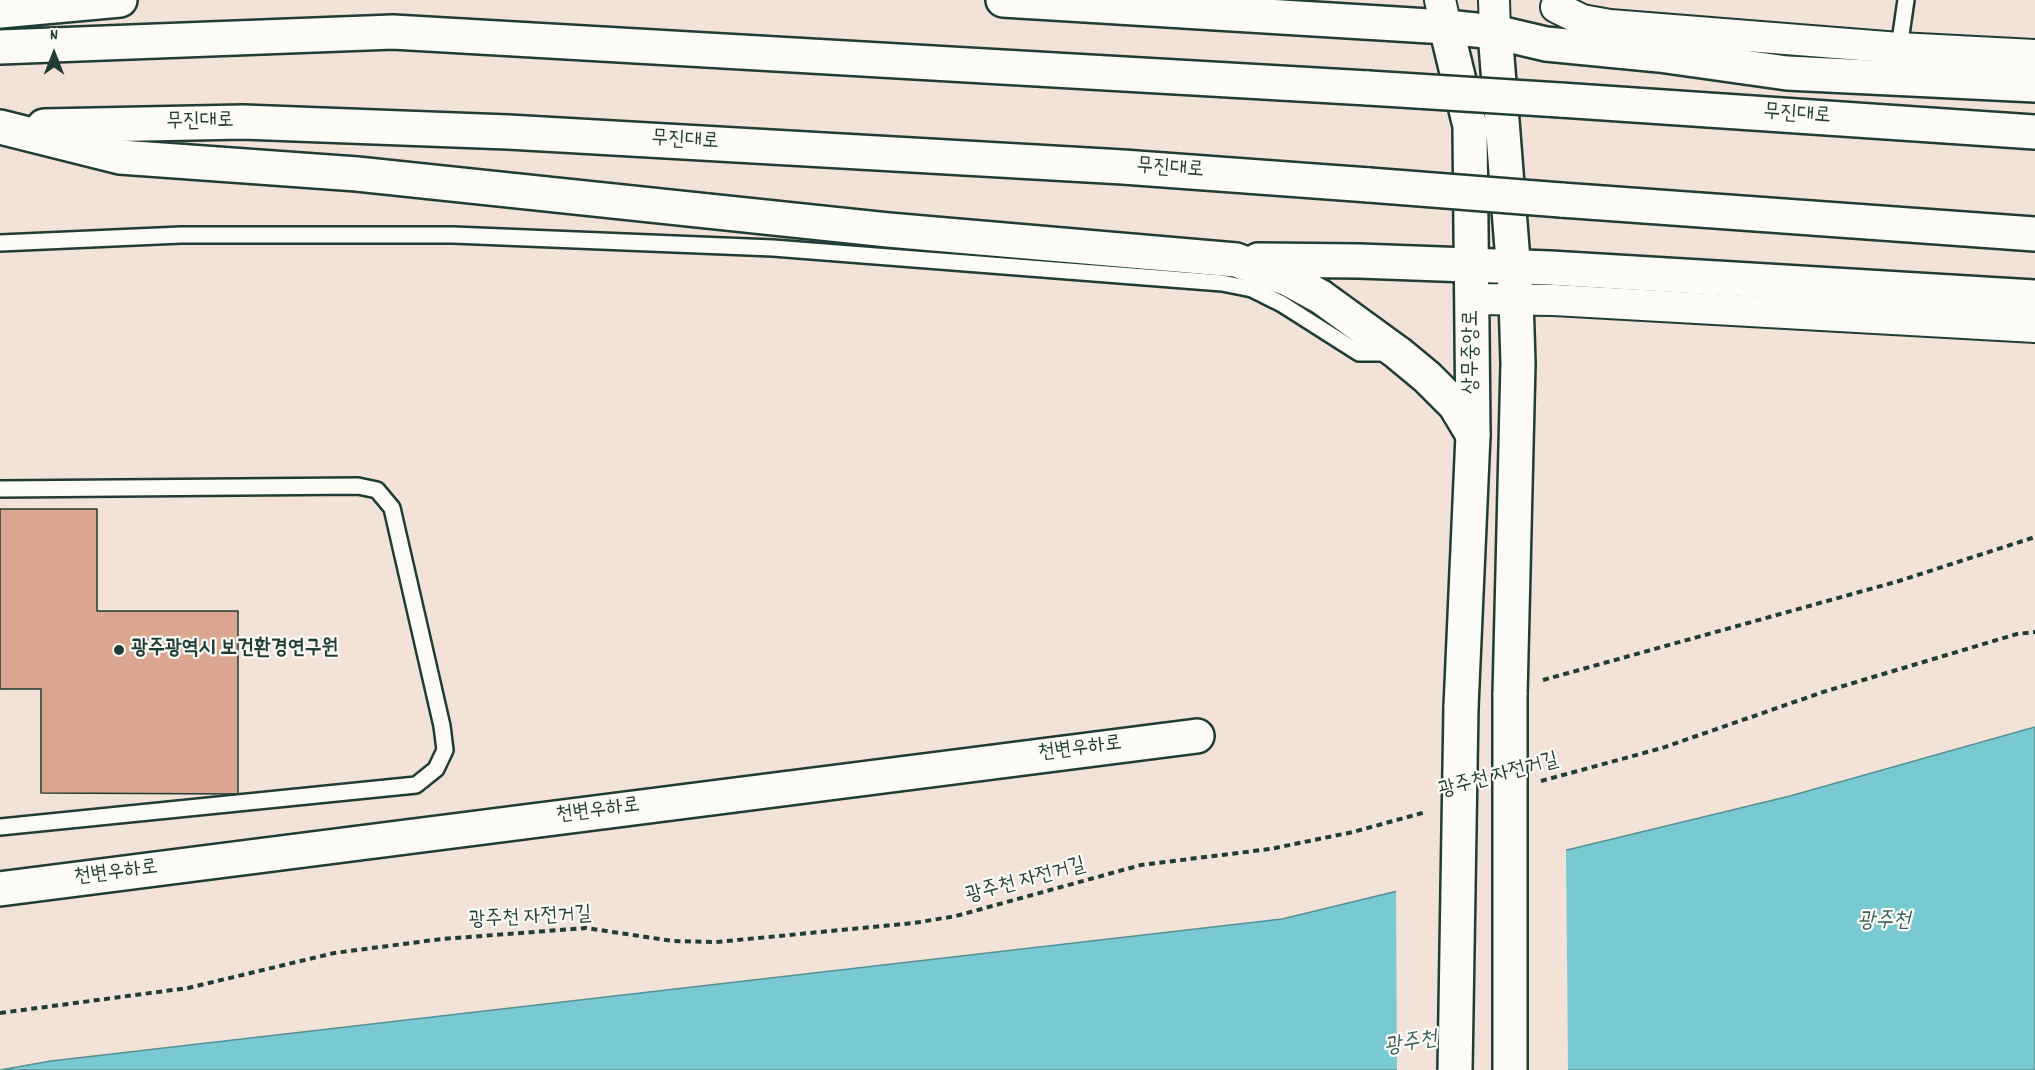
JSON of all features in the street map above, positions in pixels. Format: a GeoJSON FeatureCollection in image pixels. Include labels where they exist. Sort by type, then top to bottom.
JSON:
{"type":"FeatureCollection","features":[{"type":"Feature","properties":{"kind":"main road"},"geometry":{"type":"LineString","coordinates":[[0,11],[120,0]]}},
{"type":"Feature","properties":{"kind":"main road"},"geometry":{"type":"LineString","coordinates":[[1003,0],[1306,18],[1443,14],[1495,32],[1546,44],[1598,48],[1787,73],[2035,85]]}},
{"type":"Feature","properties":{"kind":"main road"},"geometry":{"type":"LineString","coordinates":[[1306,18],[1336,0]]}},
{"type":"Feature","properties":{"kind":"main road","name":"상무중앙로"},"geometry":{"type":"LineString","coordinates":[[1443,14],[1470,126],[1473,267],[1473,435],[1461,707],[1455,1070]]}},
{"type":"Feature","properties":{"kind":"main road","name":"무진대로"},"geometry":{"type":"LineString","coordinates":[[0,47],[393,32],[1368,88],[2035,132]]}},
{"type":"Feature","properties":{"kind":"main road","name":"상무중앙로"},"geometry":{"type":"LineString","coordinates":[[1495,32],[1516,283],[1517,375],[1510,695],[1510,1070]]}},
{"type":"Feature","properties":{"kind":"main road","name":"무진대로"},"geometry":{"type":"LineString","coordinates":[[0,127],[243,122],[496,131],[1111,166],[2033,235]]}},
{"type":"Feature","properties":{"kind":"main road"},"geometry":{"type":"LineString","coordinates":[[0,127],[120,157],[357,174],[888,230],[1236,260],[1359,261],[1473,267],[1516,283],[2035,297]]}},
{"type":"Feature","properties":{"kind":"main road"},"geometry":{"type":"LineString","coordinates":[[1236,260],[1288,279],[1321,297],[1398,353],[1455,405],[1473,435]]}},
{"type":"Feature","properties":{"kind":"main road","name":"천변우하로"},"geometry":{"type":"LineString","coordinates":[[0,889],[1197,735]]}},
{"type":"Feature","properties":{"kind":"street","name":"상무중앙로"},"geometry":{"type":"LineString","coordinates":[[1494,0],[1495,32]]}},
{"type":"Feature","properties":{"kind":"street"},"geometry":{"type":"LineString","coordinates":[[1553,3],[1582,20],[1610,26],[2035,56]]}},
{"type":"Feature","properties":{"kind":"street"},"geometry":{"type":"LineString","coordinates":[[1553,3],[1598,48]]}},
{"type":"Feature","properties":{"kind":"street"},"geometry":{"type":"LineString","coordinates":[[1473,299],[1516,283],[2035,327]]}},
{"type":"Feature","properties":{"kind":"lane"},"geometry":{"type":"LineString","coordinates":[[1189,0],[1291,11],[1306,18]]}},
{"type":"Feature","properties":{"kind":"lane"},"geometry":{"type":"LineString","coordinates":[[1899,48],[1906,0]]}},
{"type":"Feature","properties":{"kind":"lane"},"geometry":{"type":"LineString","coordinates":[[0,243],[181,235],[453,235],[772,248],[1222,283],[1252,289],[1272,299],[1359,353],[1398,353]]}},
{"type":"Feature","properties":{"kind":"lane"},"geometry":{"type":"LineString","coordinates":[[0,489],[358,486],[377,490],[392,508],[442,726],[445,750],[436,769],[416,785],[0,827]]}},
{"type":"Feature","properties":{"kind":"path"},"geometry":{"type":"LineString","coordinates":[[1542,680],[1899,581],[2035,537]]}},
{"type":"Feature","properties":{"kind":"path","name":"광주천 자전거길"},"geometry":{"type":"LineString","coordinates":[[1536,782],[1662,748],[1823,692],[2017,634],[2035,632]]}},
{"type":"Feature","properties":{"kind":"path","name":"광주천 자전거길"},"geometry":{"type":"LineString","coordinates":[[0,1013],[188,988],[334,953],[442,939],[586,928],[673,941],[717,942],[914,923],[956,916],[1142,865],[1270,849],[1353,832],[1433,810]]}},
{"type":"Feature","properties":{"kind":"water","name":"광주천"},"geometry":{"type":"Polygon","coordinates":[[[2035,727],[2035,1070],[0,1070],[51,1061],[1282,919],[1790,796],[2035,727]]]}},
{"type":"Feature","properties":{"kind":"pier"},"geometry":{"type":"Polygon","coordinates":[[[1566,847],[1568,1070],[1397,1070],[1396,888],[1566,847]]]}},
{"type":"Feature","properties":{"kind":"building","name":"광주광역시 보건환경연구원"},"geometry":{"type":"Polygon","coordinates":[[[0,509],[97,509],[97,611],[238,611],[238,794],[41,793],[41,689],[0,689],[0,509]]]}},
{"type":"Feature","properties":{"kind":"place","name":"광주광역시 보건환경연구원"},"geometry":{"type":"Point","coordinates":[119,650]}}]}
